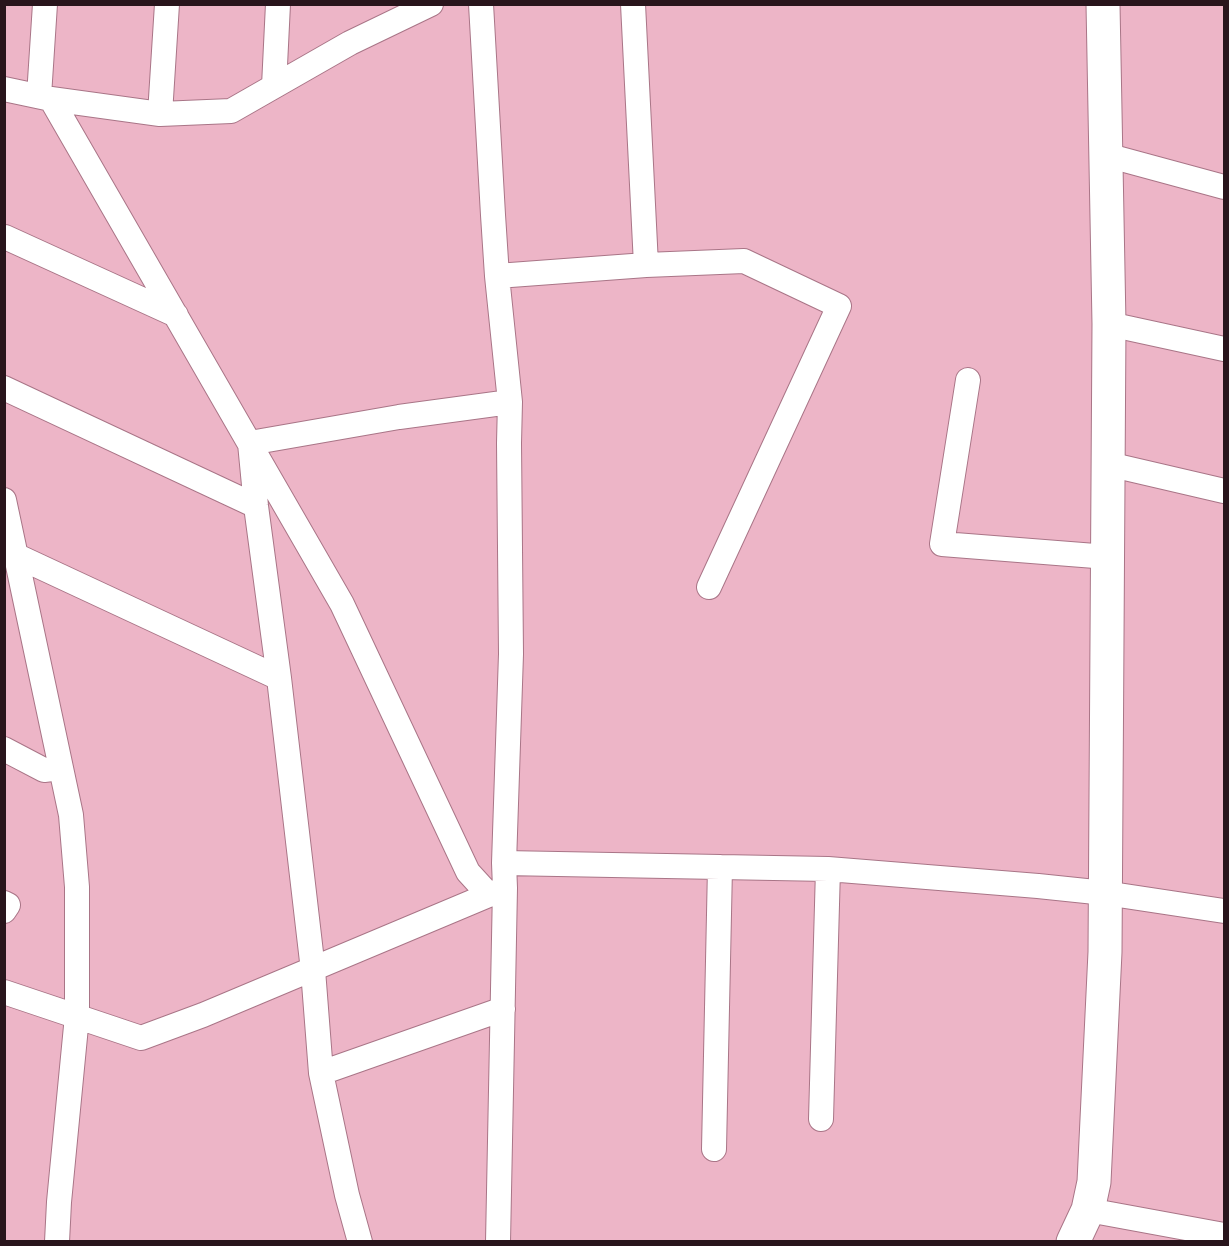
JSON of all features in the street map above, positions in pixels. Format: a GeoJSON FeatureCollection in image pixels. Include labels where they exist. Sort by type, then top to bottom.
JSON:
{"type":"FeatureCollection","features":[{"type":"Feature","properties":{"kind":"street"},"geometry":{"type":"LineString","coordinates":[[45,4],[45,98],[176,315],[342,604],[468,872],[497,892]]}},
{"type":"Feature","properties":{"kind":"street"},"geometry":{"type":"LineString","coordinates":[[160,114],[167,4]]}},
{"type":"Feature","properties":{"kind":"street"},"geometry":{"type":"LineString","coordinates":[[274,86],[278,4]]}},
{"type":"Feature","properties":{"kind":"street"},"geometry":{"type":"LineString","coordinates":[[4,90],[160,114],[231,111],[350,43],[431,4]]}},
{"type":"Feature","properties":{"kind":"street"},"geometry":{"type":"LineString","coordinates":[[481,4],[497,276],[510,402],[508,443],[511,654],[504,863],[497,892],[503,1009],[498,1242]]}},
{"type":"Feature","properties":{"kind":"street"},"geometry":{"type":"LineString","coordinates":[[633,4],[646,265]]}},
{"type":"Feature","properties":{"kind":"street"},"geometry":{"type":"LineString","coordinates":[[1073,1242],[1088,1210],[1094,1182],[1105,952],[1109,324],[1103,4]]}},
{"type":"Feature","properties":{"kind":"street"},"geometry":{"type":"LineString","coordinates":[[1106,155],[1224,187]]}},
{"type":"Feature","properties":{"kind":"street"},"geometry":{"type":"LineString","coordinates":[[5,237],[176,315]]}},
{"type":"Feature","properties":{"kind":"street"},"geometry":{"type":"LineString","coordinates":[[497,276],[646,265],[744,261],[839,306],[709,587]]}},
{"type":"Feature","properties":{"kind":"street"},"geometry":{"type":"LineString","coordinates":[[1109,324],[1224,349]]}},
{"type":"Feature","properties":{"kind":"street"},"geometry":{"type":"LineString","coordinates":[[968,380],[942,544],[1108,557]]}},
{"type":"Feature","properties":{"kind":"street"},"geometry":{"type":"LineString","coordinates":[[4,388],[256,506]]}},
{"type":"Feature","properties":{"kind":"street"},"geometry":{"type":"LineString","coordinates":[[250,443],[399,417],[510,402]]}},
{"type":"Feature","properties":{"kind":"street"},"geometry":{"type":"LineString","coordinates":[[250,443],[313,970],[321,1073],[347,1195],[360,1242]]}},
{"type":"Feature","properties":{"kind":"street"},"geometry":{"type":"LineString","coordinates":[[1108,464],[1224,491]]}},
{"type":"Feature","properties":{"kind":"street"},"geometry":{"type":"LineString","coordinates":[[4,500],[71,815],[77,887],[77,1016],[57,1242]]}},
{"type":"Feature","properties":{"kind":"street"},"geometry":{"type":"LineString","coordinates":[[17,556],[279,678]]}},
{"type":"Feature","properties":{"kind":"street"},"geometry":{"type":"LineString","coordinates":[[4,749],[44,770],[60,768]]}},
{"type":"Feature","properties":{"kind":"street"},"geometry":{"type":"LineString","coordinates":[[504,863],[828,869],[1105,893],[1224,911]]}},
{"type":"Feature","properties":{"kind":"street"},"geometry":{"type":"LineString","coordinates":[[714,1149],[720,867]]}},
{"type":"Feature","properties":{"kind":"street"},"geometry":{"type":"LineString","coordinates":[[821,1119],[828,869]]}},
{"type":"Feature","properties":{"kind":"street"},"geometry":{"type":"LineString","coordinates":[[4,992],[141,1038],[313,970],[497,892]]}},
{"type":"Feature","properties":{"kind":"street"},"geometry":{"type":"LineString","coordinates":[[4,903],[8,905],[4,911]]}},
{"type":"Feature","properties":{"kind":"street"},"geometry":{"type":"LineString","coordinates":[[321,1073],[503,1009]]}},
{"type":"Feature","properties":{"kind":"street"},"geometry":{"type":"LineString","coordinates":[[44,1242],[59,1202]]}},
{"type":"Feature","properties":{"kind":"street"},"geometry":{"type":"LineString","coordinates":[[1088,1210],[1224,1235]]}}]}
